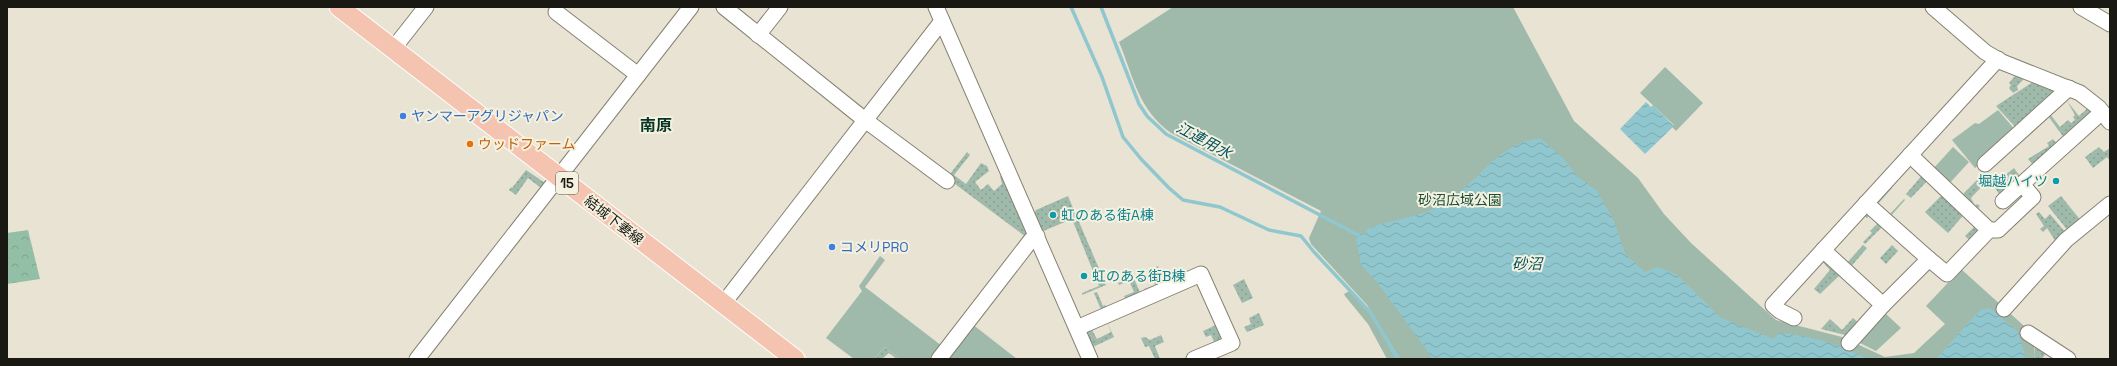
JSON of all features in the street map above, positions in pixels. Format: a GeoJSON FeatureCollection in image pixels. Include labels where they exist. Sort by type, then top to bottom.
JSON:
{"type":"FeatureCollection","features":[{"type":"Feature","properties":{"kind":"main road","name":"結城下妻線"},"geometry":{"type":"LineString","coordinates":[[339,7],[795,359]]}},
{"type":"Feature","properties":{"kind":"street"},"geometry":{"type":"LineString","coordinates":[[393,49],[426,7]]}},
{"type":"Feature","properties":{"kind":"street"},"geometry":{"type":"LineString","coordinates":[[417,359],[691,7]]}},
{"type":"Feature","properties":{"kind":"street"},"geometry":{"type":"LineString","coordinates":[[724,7],[865,120],[947,181]]}},
{"type":"Feature","properties":{"kind":"street"},"geometry":{"type":"LineString","coordinates":[[758,35],[780,7]]}},
{"type":"Feature","properties":{"kind":"street"},"geometry":{"type":"LineString","coordinates":[[1933,7],[1985,52],[1998,59],[2080,93],[2106,117],[2022,184],[2003,202]]}},
{"type":"Feature","properties":{"kind":"street"},"geometry":{"type":"LineString","coordinates":[[2081,7],[2110,24]]}},
{"type":"Feature","properties":{"kind":"street"},"geometry":{"type":"LineString","coordinates":[[556,12],[638,75]]}},
{"type":"Feature","properties":{"kind":"street"},"geometry":{"type":"LineString","coordinates":[[724,304],[865,120],[939,14]]}},
{"type":"Feature","properties":{"kind":"street"},"geometry":{"type":"LineString","coordinates":[[939,14],[1090,359]]}},
{"type":"Feature","properties":{"kind":"street"},"geometry":{"type":"LineString","coordinates":[[1794,318],[1771,308],[1998,59]]}},
{"type":"Feature","properties":{"kind":"street"},"geometry":{"type":"LineString","coordinates":[[1985,164],[2069,88]]}},
{"type":"Feature","properties":{"kind":"street"},"geometry":{"type":"LineString","coordinates":[[1910,155],[1989,230],[1998,230],[2034,197],[2022,184]]}},
{"type":"Feature","properties":{"kind":"street"},"geometry":{"type":"LineString","coordinates":[[1866,203],[1947,274],[1989,230]]}},
{"type":"Feature","properties":{"kind":"street"},"geometry":{"type":"LineString","coordinates":[[2004,309],[2066,240],[2110,204]]}},
{"type":"Feature","properties":{"kind":"street"},"geometry":{"type":"LineString","coordinates":[[938,359],[1031,240],[1037,236]]}},
{"type":"Feature","properties":{"kind":"street"},"geometry":{"type":"LineString","coordinates":[[1823,250],[1883,305]]}},
{"type":"Feature","properties":{"kind":"street"},"geometry":{"type":"LineString","coordinates":[[1849,343],[1883,305],[1929,259]]}},
{"type":"Feature","properties":{"kind":"street"},"geometry":{"type":"LineString","coordinates":[[1077,328],[1201,274],[1232,342],[1194,359]]}},
{"type":"Feature","properties":{"kind":"street"},"geometry":{"type":"LineString","coordinates":[[2028,333],[2068,359]]}},
{"type":"Feature","properties":{"kind":"green space","name":"砂沼広域公園"},"geometry":{"type":"Polygon","coordinates":[[[1173,7],[1513,7],[1574,121],[1638,178],[1664,214],[1691,243],[1776,320],[1842,337],[1885,357],[1914,353],[1945,324],[1926,306],[1961,269],[2033,334],[2035,359],[1400,359],[1367,305],[1311,244],[1309,238],[1321,211],[1171,133],[1151,114],[1138,92],[1119,42],[1173,7]]]}},
{"type":"Feature","properties":{"kind":"green space"},"geometry":{"type":"Polygon","coordinates":[[[1665,67],[1703,103],[1676,131],[1672,127],[1674,125],[1640,93],[1665,67]]]}},
{"type":"Feature","properties":{"kind":"green space"},"geometry":{"type":"Polygon","coordinates":[[[2011,72],[2026,77],[2017,86],[2018,90],[2013,93],[2009,88],[2011,85],[2009,83],[2015,76],[2011,72]]]}},
{"type":"Feature","properties":{"kind":"green space"},"geometry":{"type":"Polygon","coordinates":[[[2036,80],[2058,90],[2018,130],[1996,106],[2036,80]]]}},
{"type":"Feature","properties":{"kind":"green space"},"geometry":{"type":"Polygon","coordinates":[[[2067,101],[2079,116],[2090,106],[2092,115],[2065,139],[2048,116],[2050,114],[2060,127],[2068,120],[2071,123],[2075,120],[2073,117],[2075,115],[2067,101]]]}},
{"type":"Feature","properties":{"kind":"green space"},"geometry":{"type":"Polygon","coordinates":[[[1998,110],[2017,132],[1975,168],[1952,140],[1975,123],[1979,124],[1998,110]]]}},
{"type":"Feature","properties":{"kind":"green space"},"geometry":{"type":"Polygon","coordinates":[[[2053,139],[2056,143],[2034,166],[2028,159],[2049,146],[2047,143],[2053,139]]]}},
{"type":"Feature","properties":{"kind":"green space"},"geometry":{"type":"Polygon","coordinates":[[[1953,147],[1969,162],[1948,185],[1932,170],[1953,147]]]}},
{"type":"Feature","properties":{"kind":"green space"},"geometry":{"type":"Polygon","coordinates":[[[2099,147],[2104,152],[2110,148],[2110,161],[2107,157],[2093,168],[2085,157],[2099,147]]]}},
{"type":"Feature","properties":{"kind":"green space"},"geometry":{"type":"Polygon","coordinates":[[[967,152],[970,155],[954,175],[966,184],[981,163],[987,166],[989,171],[975,182],[981,190],[988,184],[994,191],[1002,184],[1000,176],[1005,174],[1029,235],[1026,237],[947,178],[967,152]]]}},
{"type":"Feature","properties":{"kind":"green space"},"geometry":{"type":"Polygon","coordinates":[[[2014,168],[2022,179],[2001,197],[1993,185],[2014,168]]]}},
{"type":"Feature","properties":{"kind":"green space"},"geometry":{"type":"Polygon","coordinates":[[[526,170],[545,183],[541,188],[528,178],[516,195],[509,190],[526,170]]]}},
{"type":"Feature","properties":{"kind":"green space"},"geometry":{"type":"Polygon","coordinates":[[[1924,173],[1930,178],[1911,198],[1906,194],[1924,173]]]}},
{"type":"Feature","properties":{"kind":"green space"},"geometry":{"type":"Polygon","coordinates":[[[1981,176],[1987,181],[1971,198],[1975,206],[1977,204],[1980,206],[1976,210],[1952,189],[1955,186],[1963,194],[1981,176]]]}},
{"type":"Feature","properties":{"kind":"green space"},"geometry":{"type":"Polygon","coordinates":[[[1891,186],[1892,188],[1878,204],[1890,214],[1904,199],[1905,200],[1890,217],[1875,204],[1891,186]]]}},
{"type":"Feature","properties":{"kind":"green space"},"geometry":{"type":"Polygon","coordinates":[[[1945,192],[1967,211],[1948,233],[1925,212],[1945,192]]]}},
{"type":"Feature","properties":{"kind":"green space"},"geometry":{"type":"Polygon","coordinates":[[[1068,196],[1106,285],[1082,295],[1082,293],[1099,286],[1072,219],[1041,232],[1034,214],[1036,210],[1068,196]]]}},
{"type":"Feature","properties":{"kind":"green space"},"geometry":{"type":"Polygon","coordinates":[[[2061,196],[2082,222],[2069,232],[2048,206],[2061,196]]]}},
{"type":"Feature","properties":{"kind":"green space"},"geometry":{"type":"Polygon","coordinates":[[[1868,209],[1884,225],[1865,244],[1863,242],[1872,233],[1870,231],[1878,223],[1870,215],[1867,218],[1864,216],[1868,209]]]}},
{"type":"Feature","properties":{"kind":"green space"},"geometry":{"type":"Polygon","coordinates":[[[2039,212],[2045,219],[2050,214],[2066,233],[2056,242],[2047,228],[2043,232],[2040,229],[2044,226],[2036,214],[2039,212]]]}},
{"type":"Feature","properties":{"kind":"green space"},"geometry":{"type":"Polygon","coordinates":[[[1978,223],[1984,228],[1973,243],[1965,236],[1978,223]]]}},
{"type":"Feature","properties":{"kind":"green space"},"geometry":{"type":"Polygon","coordinates":[[[28,230],[40,279],[7,284],[7,233],[28,230]]]}},
{"type":"Feature","properties":{"kind":"green space"},"geometry":{"type":"Polygon","coordinates":[[[1863,245],[1867,248],[1848,270],[1846,264],[1863,245]]]}},
{"type":"Feature","properties":{"kind":"green space"},"geometry":{"type":"Polygon","coordinates":[[[1892,245],[1898,251],[1886,264],[1880,258],[1892,245]]]}},
{"type":"Feature","properties":{"kind":"green space"},"geometry":{"type":"Polygon","coordinates":[[[880,256],[885,260],[865,287],[942,346],[932,359],[900,359],[884,347],[875,359],[854,359],[826,338],[862,291],[859,286],[880,256]]]}},
{"type":"Feature","properties":{"kind":"green space"},"geometry":{"type":"Polygon","coordinates":[[[1821,260],[1827,260],[1841,274],[1820,294],[1814,289],[1830,270],[1821,260]]]}},
{"type":"Feature","properties":{"kind":"green space"},"geometry":{"type":"Polygon","coordinates":[[[1158,266],[1165,285],[1146,293],[1144,289],[1155,285],[1154,282],[1157,281],[1152,269],[1158,266]]]}},
{"type":"Feature","properties":{"kind":"green space"},"geometry":{"type":"Polygon","coordinates":[[[1133,276],[1141,295],[1126,301],[1124,296],[1134,292],[1129,281],[1119,285],[1118,283],[1133,276]]]}},
{"type":"Feature","properties":{"kind":"green space"},"geometry":{"type":"Polygon","coordinates":[[[1244,279],[1253,298],[1242,303],[1233,285],[1244,279]]]}},
{"type":"Feature","properties":{"kind":"green space"},"geometry":{"type":"Polygon","coordinates":[[[1351,290],[1374,318],[1396,359],[1387,359],[1368,324],[1345,296],[1344,294],[1351,290]]]}},
{"type":"Feature","properties":{"kind":"green space"},"geometry":{"type":"Polygon","coordinates":[[[1097,292],[1103,306],[1105,305],[1106,307],[1117,302],[1102,312],[1094,293],[1097,292]]]}},
{"type":"Feature","properties":{"kind":"green space"},"geometry":{"type":"Polygon","coordinates":[[[1259,313],[1264,325],[1247,332],[1244,327],[1251,324],[1249,318],[1259,313]]]}},
{"type":"Feature","properties":{"kind":"green space"},"geometry":{"type":"Polygon","coordinates":[[[1885,313],[1901,328],[1876,351],[1858,342],[1885,313]]]}},
{"type":"Feature","properties":{"kind":"green space"},"geometry":{"type":"Polygon","coordinates":[[[1853,318],[1861,325],[1845,335],[1821,329],[1830,319],[1842,330],[1853,318]]]}},
{"type":"Feature","properties":{"kind":"green space"},"geometry":{"type":"Polygon","coordinates":[[[1107,322],[1114,337],[1093,347],[1085,331],[1091,328],[1097,339],[1111,332],[1107,322]]]}},
{"type":"Feature","properties":{"kind":"green space"},"geometry":{"type":"Polygon","coordinates":[[[972,324],[1017,359],[945,359],[972,324]]]}},
{"type":"Feature","properties":{"kind":"green space"},"geometry":{"type":"Polygon","coordinates":[[[1218,324],[1226,341],[1216,346],[1211,335],[1206,337],[1203,331],[1218,324]]]}},
{"type":"Feature","properties":{"kind":"green space"},"geometry":{"type":"Polygon","coordinates":[[[1161,335],[1164,342],[1155,346],[1160,359],[1155,359],[1149,346],[1145,347],[1141,338],[1145,337],[1150,340],[1161,335]]]}},
{"type":"Feature","properties":{"kind":"green space"},"geometry":{"type":"Polygon","coordinates":[[[2034,338],[2049,348],[2042,359],[2035,359],[2034,338]]]}},
{"type":"Feature","properties":{"kind":"green space"},"geometry":{"type":"Polygon","coordinates":[[[884,347],[900,359],[897,359],[889,353],[882,359],[875,359],[884,347]]]}},
{"type":"Feature","properties":{"kind":"water"},"geometry":{"type":"Polygon","coordinates":[[[1646,102],[1651,107],[1653,105],[1674,126],[1645,154],[1620,129],[1646,102]]]}},
{"type":"Feature","properties":{"kind":"water","name":"砂沼"},"geometry":{"type":"Polygon","coordinates":[[[1540,138],[1564,159],[1577,176],[1597,191],[1614,221],[1625,254],[1645,272],[1658,267],[1677,275],[1721,318],[1773,339],[1779,333],[1802,336],[1835,345],[1867,359],[1433,359],[1377,282],[1361,265],[1356,237],[1359,233],[1364,236],[1367,229],[1434,209],[1456,195],[1499,156],[1524,142],[1540,138]]]}},
{"type":"Feature","properties":{"kind":"water"},"geometry":{"type":"Polygon","coordinates":[[[1990,308],[2018,332],[2026,359],[1936,359],[1980,310],[1990,308]]]}},
{"type":"Feature","properties":{"kind":"waterway"},"geometry":{"type":"LineString","coordinates":[[1071,7],[1102,77],[1123,137],[1141,159],[1183,200],[1220,207],[1269,230],[1301,236],[1371,313],[1398,359]]}},
{"type":"Feature","properties":{"kind":"waterway","name":"江連用水"},"geometry":{"type":"LineString","coordinates":[[1101,7],[1139,104],[1147,116],[1166,134],[1358,235]]}},
{"type":"Feature","properties":{"kind":"place","name":"ヤンマーアグリジャパン"},"geometry":{"type":"Point","coordinates":[403,116]}},
{"type":"Feature","properties":{"kind":"place","name":"ウッドファーム"},"geometry":{"type":"Point","coordinates":[470,144]}},
{"type":"Feature","properties":{"kind":"place","name":"堀越ハイツ"},"geometry":{"type":"Point","coordinates":[2056,181]}},
{"type":"Feature","properties":{"kind":"place","name":"虹のある街A棟"},"geometry":{"type":"Point","coordinates":[1053,215]}},
{"type":"Feature","properties":{"kind":"place","name":"コメリPRO"},"geometry":{"type":"Point","coordinates":[832,247]}},
{"type":"Feature","properties":{"kind":"place","name":"虹のある街B棟"},"geometry":{"type":"Point","coordinates":[1084,276]}},
{"type":"Feature","properties":{"kind":"district","name":"南原"},"geometry":{"type":"Point","coordinates":[656,125]}}]}
